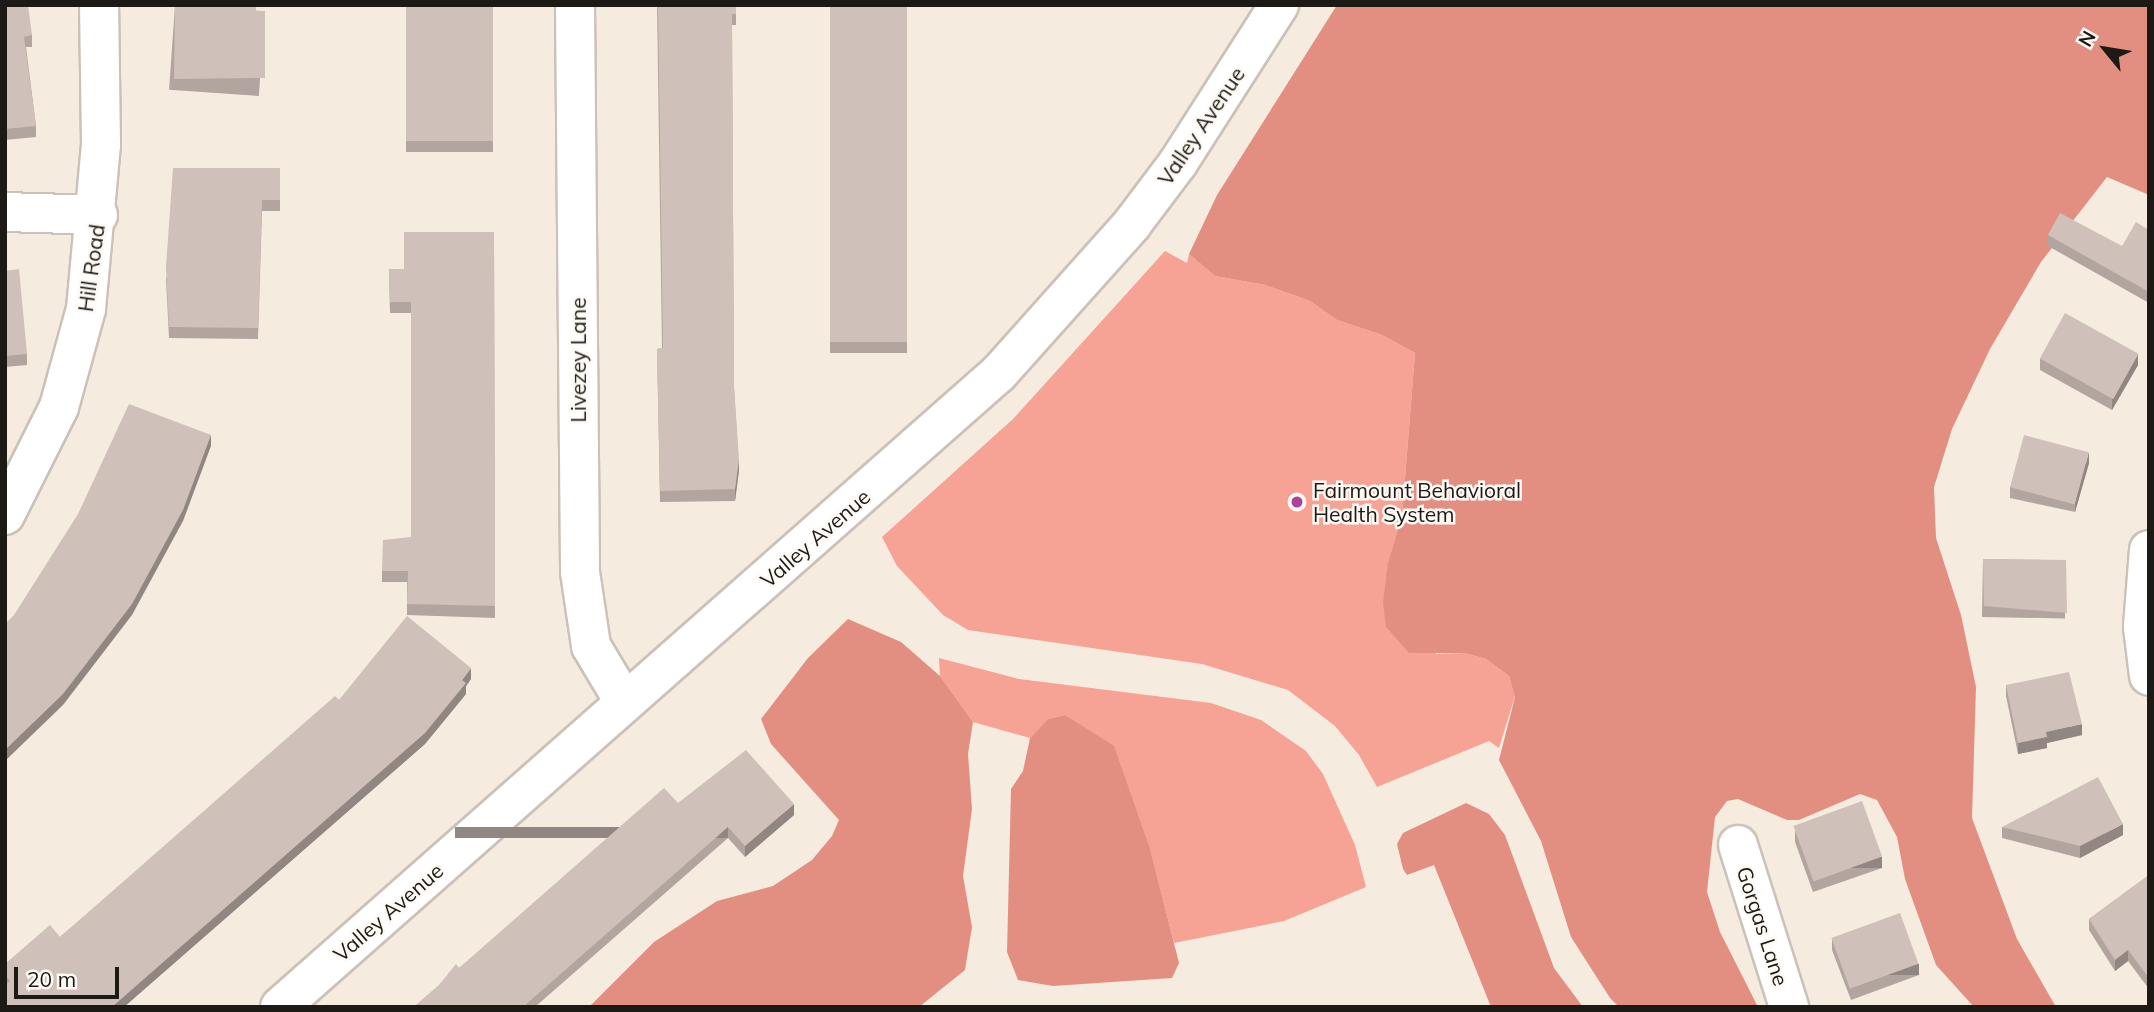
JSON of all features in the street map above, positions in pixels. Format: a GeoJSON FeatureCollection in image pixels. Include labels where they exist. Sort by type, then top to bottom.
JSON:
{"type":"FeatureCollection","features":[{"type":"Feature","properties":{"kind":"street","name":"Hill Road"},"geometry":{"type":"LineString","coordinates":[[5,515],[38,456],[75,358],[98,215],[99,5]]}},
{"type":"Feature","properties":{"kind":"street","name":"Livezey Lane"},"geometry":{"type":"LineString","coordinates":[[575,5],[582,597],[591,646],[625,703]]}},
{"type":"Feature","properties":{"kind":"street","name":"Valley Avenue"},"geometry":{"type":"LineString","coordinates":[[280,1007],[950,420],[1041,329],[1178,163],[1279,5]]}},
{"type":"Feature","properties":{"kind":"street"},"geometry":{"type":"LineString","coordinates":[[5,212],[98,215]]}},
{"type":"Feature","properties":{"kind":"street"},"geometry":{"type":"LineString","coordinates":[[2149,550],[2143,628],[2149,676]]}},
{"type":"Feature","properties":{"kind":"street","name":"Gorgas Lane"},"geometry":{"type":"LineString","coordinates":[[1738,845],[1789,1007]]}},
{"type":"Feature","properties":{"kind":"shaded area"},"geometry":{"type":"Polygon","coordinates":[[[1337,5],[2149,5],[2149,195],[2107,177],[2041,262],[1990,349],[1952,429],[1934,487],[1936,538],[1961,615],[1976,687],[1972,818],[2017,939],[2056,1007],[1974,1007],[1936,965],[1905,879],[1897,837],[1877,800],[1860,794],[1799,820],[1787,820],[1738,799],[1727,801],[1715,817],[1707,892],[1720,932],[1758,1007],[1619,1007],[1610,998],[1571,937],[1541,841],[1499,760],[1515,697],[1509,676],[1486,659],[1465,653],[1409,653],[1386,627],[1383,603],[1388,562],[1402,516],[1415,353],[1382,335],[1337,320],[1310,301],[1265,285],[1215,276],[1189,254],[1217,195],[1337,5]]]}},
{"type":"Feature","properties":{"kind":"shaded area"},"geometry":{"type":"Polygon","coordinates":[[[1165,251],[1187,263],[1189,254],[1215,276],[1265,285],[1310,301],[1337,320],[1382,335],[1415,353],[1402,516],[1388,562],[1436,654],[1465,653],[1486,659],[1509,676],[1515,696],[1499,748],[1489,741],[1377,787],[1359,755],[1335,726],[1288,690],[1202,664],[968,630],[943,615],[897,566],[882,537],[1013,419],[1165,251]]]}},
{"type":"Feature","properties":{"kind":"shaded area"},"geometry":{"type":"Polygon","coordinates":[[[848,619],[901,642],[940,676],[973,722],[968,754],[972,809],[963,876],[972,927],[965,970],[919,1007],[589,1007],[654,942],[717,901],[773,886],[812,860],[832,836],[839,820],[771,744],[761,719],[808,658],[848,619]]]}},
{"type":"Feature","properties":{"kind":"shaded area"},"geometry":{"type":"Polygon","coordinates":[[[939,658],[1019,679],[1211,703],[1261,720],[1306,751],[1323,774],[1355,845],[1366,887],[1284,921],[1174,943],[1151,852],[1085,729],[1065,715],[1048,719],[1030,738],[973,722],[940,676],[939,658]]]}},
{"type":"Feature","properties":{"kind":"shaded area"},"geometry":{"type":"Polygon","coordinates":[[[1065,715],[1114,746],[1151,852],[1179,963],[1172,978],[1053,986],[1018,980],[1007,952],[1011,789],[1023,771],[1030,738],[1048,719],[1065,715]]]}},
{"type":"Feature","properties":{"kind":"shaded area"},"geometry":{"type":"Polygon","coordinates":[[[1466,803],[1489,814],[1505,835],[1554,968],[1583,1007],[1491,1007],[1434,865],[1407,875],[1403,869],[1397,844],[1403,833],[1466,803]]]}},
{"type":"Feature","properties":{"kind":"building"},"geometry":{"type":"Polygon","coordinates":[[[5,5],[28,5],[32,35],[24,37],[36,126],[5,129],[5,5]]]}},
{"type":"Feature","properties":{"kind":"building"},"geometry":{"type":"Polygon","coordinates":[[[175,5],[256,5],[256,11],[265,11],[265,78],[174,79],[175,5]]]}},
{"type":"Feature","properties":{"kind":"building"},"geometry":{"type":"Polygon","coordinates":[[[406,5],[493,5],[493,141],[406,141],[406,5]]]}},
{"type":"Feature","properties":{"kind":"building"},"geometry":{"type":"Polygon","coordinates":[[[658,5],[736,5],[736,14],[732,14],[734,387],[739,459],[735,489],[660,491],[657,349],[663,348],[658,5]]]}},
{"type":"Feature","properties":{"kind":"building"},"geometry":{"type":"Polygon","coordinates":[[[830,5],[907,5],[907,342],[830,342],[830,5]]]}},
{"type":"Feature","properties":{"kind":"building"},"geometry":{"type":"Polygon","coordinates":[[[173,168],[280,168],[280,200],[262,200],[258,328],[169,327],[166,267],[173,168]]]}},
{"type":"Feature","properties":{"kind":"building"},"geometry":{"type":"Polygon","coordinates":[[[2060,213],[2122,246],[2136,222],[2149,230],[2149,292],[2048,235],[2060,213]]]}},
{"type":"Feature","properties":{"kind":"building"},"geometry":{"type":"Polygon","coordinates":[[[404,232],[494,232],[495,606],[407,604],[408,571],[382,571],[383,540],[411,537],[411,302],[390,302],[389,269],[404,269],[404,232]]]}},
{"type":"Feature","properties":{"kind":"building"},"geometry":{"type":"Polygon","coordinates":[[[19,269],[27,354],[5,356],[5,271],[19,269]]]}},
{"type":"Feature","properties":{"kind":"building"},"geometry":{"type":"Polygon","coordinates":[[[2065,313],[2138,354],[2113,399],[2040,358],[2065,313]]]}},
{"type":"Feature","properties":{"kind":"building"},"geometry":{"type":"Polygon","coordinates":[[[129,404],[211,435],[183,510],[132,604],[63,694],[5,750],[5,624],[14,615],[78,514],[129,404]]]}},
{"type":"Feature","properties":{"kind":"building"},"geometry":{"type":"Polygon","coordinates":[[[2024,435],[2089,452],[2075,505],[2010,487],[2024,435]]]}},
{"type":"Feature","properties":{"kind":"building"},"geometry":{"type":"Polygon","coordinates":[[[1983,559],[2066,560],[2067,613],[1984,606],[1983,559]]]}},
{"type":"Feature","properties":{"kind":"building"},"geometry":{"type":"Polygon","coordinates":[[[407,616],[471,668],[462,680],[466,683],[425,733],[112,1007],[5,1007],[5,985],[10,981],[5,975],[5,964],[50,925],[60,937],[335,696],[339,700],[407,616]]]}},
{"type":"Feature","properties":{"kind":"building"},"geometry":{"type":"Polygon","coordinates":[[[2069,672],[2082,724],[2046,732],[2047,737],[2018,743],[2006,685],[2069,672]]]}},
{"type":"Feature","properties":{"kind":"building"},"geometry":{"type":"Polygon","coordinates":[[[746,750],[794,804],[745,846],[728,827],[523,1007],[414,1007],[439,985],[456,964],[459,968],[664,788],[678,803],[746,750]]]}},
{"type":"Feature","properties":{"kind":"building"},"geometry":{"type":"Polygon","coordinates":[[[2098,777],[2123,824],[2080,846],[2002,827],[2098,777]]]}},
{"type":"Feature","properties":{"kind":"building"},"geometry":{"type":"Polygon","coordinates":[[[1862,801],[1882,856],[1814,881],[1793,826],[1862,801]]]}},
{"type":"Feature","properties":{"kind":"building"},"geometry":{"type":"Polygon","coordinates":[[[2149,875],[2149,978],[2128,950],[2115,960],[2089,919],[2149,875]]]}},
{"type":"Feature","properties":{"kind":"building"},"geometry":{"type":"Polygon","coordinates":[[[1900,913],[1918,964],[1850,989],[1831,938],[1900,913]]]}},
{"type":"Feature","properties":{"kind":"place","name":"Fairmount Behavioral Health System"},"geometry":{"type":"Point","coordinates":[1297,502]}}]}
